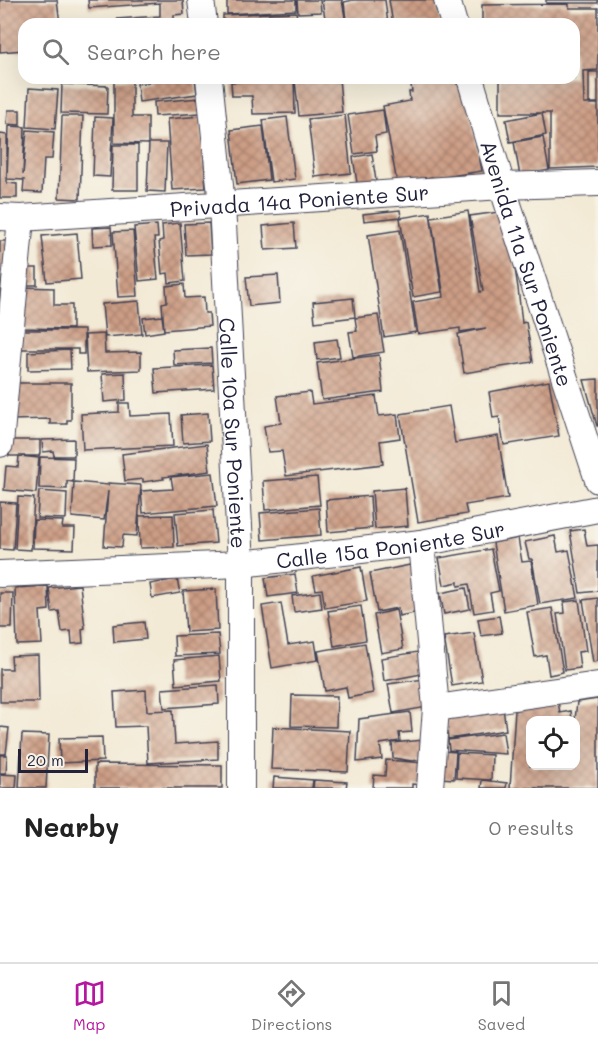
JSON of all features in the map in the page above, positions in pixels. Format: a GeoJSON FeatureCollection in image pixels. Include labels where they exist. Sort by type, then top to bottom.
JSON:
{"type":"FeatureCollection","features":[{"type":"Feature","properties":{"kind":"street"},"geometry":{"type":"LineString","coordinates":[[201,0],[203,18]]}},
{"type":"Feature","properties":{"kind":"street"},"geometry":{"type":"LineString","coordinates":[[447,0],[452,18]]}},
{"type":"Feature","properties":{"kind":"street","name":"Calle 10a Sur Poniente"},"geometry":{"type":"LineString","coordinates":[[210,84],[222,205],[241,564],[241,788]]}},
{"type":"Feature","properties":{"kind":"street","name":"Avenida 11a Sur Poniente"},"geometry":{"type":"LineString","coordinates":[[472,84],[502,186],[598,480]]}},
{"type":"Feature","properties":{"kind":"street","name":"Privada 14a Poniente Sur"},"geometry":{"type":"LineString","coordinates":[[10,217],[502,186],[598,183]]}},
{"type":"Feature","properties":{"kind":"street"},"geometry":{"type":"LineString","coordinates":[[0,444],[10,217]]}},
{"type":"Feature","properties":{"kind":"street","name":"Calle 15a Poniente Sur"},"geometry":{"type":"LineString","coordinates":[[0,574],[241,564],[421,543],[598,509]]}},
{"type":"Feature","properties":{"kind":"street"},"geometry":{"type":"LineString","coordinates":[[421,543],[436,708],[430,788]]}},
{"type":"Feature","properties":{"kind":"street"},"geometry":{"type":"LineString","coordinates":[[436,708],[598,685]]}},
{"type":"Feature","properties":{"kind":"building"},"geometry":{"type":"Polygon","coordinates":[[[0,0],[57,0],[59,18],[18,18],[18,50],[0,52],[0,0]]]}},
{"type":"Feature","properties":{"kind":"building"},"geometry":{"type":"Polygon","coordinates":[[[88,0],[183,0],[184,14],[174,15],[174,18],[131,18],[160,16],[160,3],[89,8],[88,0]]]}},
{"type":"Feature","properties":{"kind":"building"},"geometry":{"type":"Polygon","coordinates":[[[227,0],[296,0],[296,10],[227,14],[227,0]]]}},
{"type":"Feature","properties":{"kind":"building"},"geometry":{"type":"Polygon","coordinates":[[[297,0],[320,0],[321,12],[298,13],[297,0]]]}},
{"type":"Feature","properties":{"kind":"building"},"geometry":{"type":"Polygon","coordinates":[[[322,0],[342,0],[345,18],[325,18],[322,0]]]}},
{"type":"Feature","properties":{"kind":"building"},"geometry":{"type":"Polygon","coordinates":[[[385,0],[387,18],[346,18],[344,2],[385,0]]]}},
{"type":"Feature","properties":{"kind":"building"},"geometry":{"type":"Polygon","coordinates":[[[389,0],[437,0],[440,18],[392,18],[389,0]]]}},
{"type":"Feature","properties":{"kind":"building"},"geometry":{"type":"Polygon","coordinates":[[[546,0],[598,0],[598,3],[546,3],[546,0]]]}},
{"type":"Feature","properties":{"kind":"building"},"geometry":{"type":"Polygon","coordinates":[[[569,4],[569,8],[598,8],[598,70],[583,71],[584,104],[598,104],[598,167],[550,169],[550,113],[500,113],[500,84],[580,84],[580,18],[482,18],[482,5],[569,4]]]}},
{"type":"Feature","properties":{"kind":"building"},"geometry":{"type":"Polygon","coordinates":[[[296,12],[297,18],[223,18],[223,15],[296,12]]]}},
{"type":"Feature","properties":{"kind":"building"},"geometry":{"type":"Polygon","coordinates":[[[589,72],[598,72],[598,103],[589,103],[589,72]]]}},
{"type":"Feature","properties":{"kind":"building"},"geometry":{"type":"Polygon","coordinates":[[[62,84],[108,86],[107,114],[61,113],[62,84]]]}},
{"type":"Feature","properties":{"kind":"building"},"geometry":{"type":"Polygon","coordinates":[[[114,84],[132,84],[132,117],[148,117],[148,144],[114,143],[114,84]]]}},
{"type":"Feature","properties":{"kind":"building"},"geometry":{"type":"Polygon","coordinates":[[[137,84],[196,84],[197,94],[139,102],[137,84]]]}},
{"type":"Feature","properties":{"kind":"building"},"geometry":{"type":"Polygon","coordinates":[[[231,84],[294,84],[295,113],[253,114],[252,96],[232,96],[231,84]]]}},
{"type":"Feature","properties":{"kind":"building"},"geometry":{"type":"Polygon","coordinates":[[[295,84],[340,84],[342,112],[299,116],[295,84]]]}},
{"type":"Feature","properties":{"kind":"building"},"geometry":{"type":"Polygon","coordinates":[[[411,84],[465,84],[482,171],[397,183],[383,106],[410,101],[409,92],[412,92],[411,84]]]}},
{"type":"Feature","properties":{"kind":"building"},"geometry":{"type":"Polygon","coordinates":[[[29,88],[58,90],[55,129],[27,127],[29,88]]]}},
{"type":"Feature","properties":{"kind":"building"},"geometry":{"type":"Polygon","coordinates":[[[200,98],[201,113],[155,116],[154,102],[200,98]]]}},
{"type":"Feature","properties":{"kind":"building"},"geometry":{"type":"Polygon","coordinates":[[[8,110],[20,110],[20,125],[7,124],[8,110]]]}},
{"type":"Feature","properties":{"kind":"building"},"geometry":{"type":"Polygon","coordinates":[[[383,110],[386,134],[375,136],[377,151],[354,154],[348,115],[383,110]]]}},
{"type":"Feature","properties":{"kind":"building"},"geometry":{"type":"Polygon","coordinates":[[[542,113],[546,135],[510,142],[506,120],[542,113]]]}},
{"type":"Feature","properties":{"kind":"building"},"geometry":{"type":"Polygon","coordinates":[[[345,115],[351,173],[315,177],[308,119],[345,115]]]}},
{"type":"Feature","properties":{"kind":"building"},"geometry":{"type":"Polygon","coordinates":[[[62,116],[83,116],[80,199],[59,198],[62,116]]]}},
{"type":"Feature","properties":{"kind":"building"},"geometry":{"type":"Polygon","coordinates":[[[201,116],[206,188],[172,190],[167,119],[201,116]]]}},
{"type":"Feature","properties":{"kind":"building"},"geometry":{"type":"Polygon","coordinates":[[[95,117],[113,118],[110,177],[93,176],[95,117]]]}},
{"type":"Feature","properties":{"kind":"building"},"geometry":{"type":"Polygon","coordinates":[[[287,117],[295,179],[271,182],[263,120],[287,117]]]}},
{"type":"Feature","properties":{"kind":"building"},"geometry":{"type":"Polygon","coordinates":[[[9,126],[25,127],[23,175],[27,130],[54,132],[52,159],[44,159],[42,193],[23,192],[24,180],[7,179],[9,126]]]}},
{"type":"Feature","properties":{"kind":"building"},"geometry":{"type":"Polygon","coordinates":[[[263,126],[269,180],[237,184],[231,130],[263,126]]]}},
{"type":"Feature","properties":{"kind":"building"},"geometry":{"type":"Polygon","coordinates":[[[0,134],[7,135],[7,183],[17,184],[17,198],[0,198],[0,134]]]}},
{"type":"Feature","properties":{"kind":"building"},"geometry":{"type":"Polygon","coordinates":[[[543,137],[549,170],[520,176],[514,142],[543,137]]]}},
{"type":"Feature","properties":{"kind":"building"},"geometry":{"type":"Polygon","coordinates":[[[149,143],[167,143],[165,192],[147,191],[149,143]]]}},
{"type":"Feature","properties":{"kind":"building"},"geometry":{"type":"Polygon","coordinates":[[[113,145],[138,145],[138,190],[112,190],[113,145]]]}},
{"type":"Feature","properties":{"kind":"building"},"geometry":{"type":"Polygon","coordinates":[[[372,154],[376,181],[357,183],[353,157],[372,154]]]}},
{"type":"Feature","properties":{"kind":"building"},"geometry":{"type":"Polygon","coordinates":[[[400,210],[401,217],[364,221],[363,214],[400,210]]]}},
{"type":"Feature","properties":{"kind":"building"},"geometry":{"type":"Polygon","coordinates":[[[468,211],[480,292],[483,291],[470,216],[506,211],[522,323],[526,322],[533,362],[464,373],[458,334],[486,328],[460,332],[460,328],[418,334],[413,302],[444,297],[431,217],[468,211]]]}},
{"type":"Feature","properties":{"kind":"building"},"geometry":{"type":"Polygon","coordinates":[[[430,213],[442,292],[413,297],[400,218],[430,213]]]}},
{"type":"Feature","properties":{"kind":"building"},"geometry":{"type":"Polygon","coordinates":[[[180,223],[185,281],[169,283],[168,273],[162,274],[159,241],[163,240],[162,225],[180,223]]]}},
{"type":"Feature","properties":{"kind":"building"},"geometry":{"type":"Polygon","coordinates":[[[209,223],[211,254],[186,255],[184,224],[209,223]]]}},
{"type":"Feature","properties":{"kind":"building"},"geometry":{"type":"Polygon","coordinates":[[[294,223],[296,248],[265,250],[263,226],[294,223]]]}},
{"type":"Feature","properties":{"kind":"building"},"geometry":{"type":"Polygon","coordinates":[[[157,225],[158,238],[154,238],[158,279],[139,281],[134,227],[157,225]]]}},
{"type":"Feature","properties":{"kind":"building"},"geometry":{"type":"Polygon","coordinates":[[[111,227],[112,245],[93,246],[92,228],[111,227]]]}},
{"type":"Feature","properties":{"kind":"building"},"geometry":{"type":"Polygon","coordinates":[[[400,230],[416,332],[384,337],[368,235],[400,230]]]}},
{"type":"Feature","properties":{"kind":"building"},"geometry":{"type":"Polygon","coordinates":[[[133,231],[138,296],[118,297],[113,232],[133,231]]]}},
{"type":"Feature","properties":{"kind":"building"},"geometry":{"type":"Polygon","coordinates":[[[77,233],[81,279],[47,282],[42,236],[77,233]]]}},
{"type":"Feature","properties":{"kind":"building"},"geometry":{"type":"Polygon","coordinates":[[[0,241],[14,241],[0,320],[0,241]]]}},
{"type":"Feature","properties":{"kind":"building"},"geometry":{"type":"Polygon","coordinates":[[[22,268],[37,268],[37,285],[21,285],[22,268]]]}},
{"type":"Feature","properties":{"kind":"building"},"geometry":{"type":"Polygon","coordinates":[[[278,275],[280,303],[249,306],[246,277],[278,275]]]}},
{"type":"Feature","properties":{"kind":"building"},"geometry":{"type":"Polygon","coordinates":[[[184,284],[185,298],[204,297],[205,313],[209,313],[210,326],[164,330],[162,303],[167,302],[166,286],[184,284]]]}},
{"type":"Feature","properties":{"kind":"building"},"geometry":{"type":"Polygon","coordinates":[[[20,287],[54,288],[54,305],[72,305],[72,329],[20,328],[20,287]]]}},
{"type":"Feature","properties":{"kind":"building"},"geometry":{"type":"Polygon","coordinates":[[[353,298],[355,317],[315,322],[313,302],[353,298]]]}},
{"type":"Feature","properties":{"kind":"building"},"geometry":{"type":"Polygon","coordinates":[[[139,301],[142,334],[105,337],[102,304],[139,301]]]}},
{"type":"Feature","properties":{"kind":"building"},"geometry":{"type":"Polygon","coordinates":[[[378,315],[384,352],[353,357],[349,332],[357,331],[355,318],[378,315]]]}},
{"type":"Feature","properties":{"kind":"building"},"geometry":{"type":"Polygon","coordinates":[[[162,316],[164,331],[145,334],[143,318],[162,316]]]}},
{"type":"Feature","properties":{"kind":"building"},"geometry":{"type":"Polygon","coordinates":[[[17,330],[84,330],[84,354],[78,354],[78,349],[17,349],[17,330]]]}},
{"type":"Feature","properties":{"kind":"building"},"geometry":{"type":"Polygon","coordinates":[[[104,334],[105,353],[141,352],[141,370],[87,372],[85,335],[104,334]]]}},
{"type":"Feature","properties":{"kind":"building"},"geometry":{"type":"Polygon","coordinates":[[[337,339],[340,357],[317,360],[315,342],[337,339]]]}},
{"type":"Feature","properties":{"kind":"building"},"geometry":{"type":"Polygon","coordinates":[[[211,348],[212,363],[174,365],[173,350],[211,348]]]}},
{"type":"Feature","properties":{"kind":"building"},"geometry":{"type":"Polygon","coordinates":[[[70,350],[71,369],[28,370],[28,352],[70,350]]]}},
{"type":"Feature","properties":{"kind":"building"},"geometry":{"type":"Polygon","coordinates":[[[379,355],[383,392],[322,400],[317,363],[379,355]]]}},
{"type":"Feature","properties":{"kind":"building"},"geometry":{"type":"Polygon","coordinates":[[[212,365],[214,389],[156,393],[154,368],[212,365]]]}},
{"type":"Feature","properties":{"kind":"building"},"geometry":{"type":"Polygon","coordinates":[[[125,373],[126,400],[104,402],[102,374],[125,373]]]}},
{"type":"Feature","properties":{"kind":"building"},"geometry":{"type":"Polygon","coordinates":[[[598,379],[598,426],[597,426],[584,380],[598,379]]]}},
{"type":"Feature","properties":{"kind":"building"},"geometry":{"type":"Polygon","coordinates":[[[549,381],[559,436],[504,445],[499,417],[493,418],[489,392],[549,381]]]}},
{"type":"Feature","properties":{"kind":"building"},"geometry":{"type":"Polygon","coordinates":[[[10,383],[71,383],[71,420],[67,420],[67,424],[50,424],[50,419],[10,420],[10,383]]]}},
{"type":"Feature","properties":{"kind":"building"},"geometry":{"type":"Polygon","coordinates":[[[310,392],[312,404],[376,396],[379,416],[397,414],[400,438],[380,441],[383,464],[286,476],[282,451],[268,452],[264,426],[281,423],[277,396],[310,392]]]}},
{"type":"Feature","properties":{"kind":"building"},"geometry":{"type":"Polygon","coordinates":[[[119,403],[129,403],[130,416],[171,414],[173,446],[83,450],[81,414],[119,412],[119,403]]]}},
{"type":"Feature","properties":{"kind":"building"},"geometry":{"type":"Polygon","coordinates":[[[449,406],[455,443],[498,436],[508,498],[465,505],[467,514],[418,522],[400,414],[449,406]]]}},
{"type":"Feature","properties":{"kind":"building"},"geometry":{"type":"Polygon","coordinates":[[[208,413],[210,441],[183,443],[181,415],[208,413]]]}},
{"type":"Feature","properties":{"kind":"building"},"geometry":{"type":"Polygon","coordinates":[[[74,439],[74,456],[54,456],[53,451],[43,452],[42,440],[74,439]]]}},
{"type":"Feature","properties":{"kind":"building"},"geometry":{"type":"Polygon","coordinates":[[[9,440],[40,440],[39,456],[9,456],[9,440]]]}},
{"type":"Feature","properties":{"kind":"building"},"geometry":{"type":"Polygon","coordinates":[[[207,444],[210,471],[143,482],[143,479],[125,481],[122,454],[207,444]]]}},
{"type":"Feature","properties":{"kind":"building"},"geometry":{"type":"Polygon","coordinates":[[[19,456],[39,458],[36,493],[4,490],[6,466],[18,467],[19,456]]]}},
{"type":"Feature","properties":{"kind":"building"},"geometry":{"type":"Polygon","coordinates":[[[40,457],[74,458],[73,482],[67,481],[67,489],[39,488],[40,457]]]}},
{"type":"Feature","properties":{"kind":"building"},"geometry":{"type":"Polygon","coordinates":[[[213,473],[217,506],[143,513],[141,491],[173,489],[171,477],[213,473]]]}},
{"type":"Feature","properties":{"kind":"building"},"geometry":{"type":"Polygon","coordinates":[[[317,477],[320,505],[265,510],[263,481],[317,477]]]}},
{"type":"Feature","properties":{"kind":"building"},"geometry":{"type":"Polygon","coordinates":[[[74,482],[141,485],[137,536],[123,535],[122,547],[104,546],[108,491],[104,520],[72,517],[74,482]]]}},
{"type":"Feature","properties":{"kind":"building"},"geometry":{"type":"Polygon","coordinates":[[[405,488],[408,526],[375,529],[372,491],[405,488]]]}},
{"type":"Feature","properties":{"kind":"building"},"geometry":{"type":"Polygon","coordinates":[[[39,491],[67,493],[66,519],[37,518],[39,491]]]}},
{"type":"Feature","properties":{"kind":"building"},"geometry":{"type":"Polygon","coordinates":[[[370,496],[372,528],[328,532],[326,500],[370,496]]]}},
{"type":"Feature","properties":{"kind":"building"},"geometry":{"type":"Polygon","coordinates":[[[18,497],[34,498],[31,550],[15,549],[18,497]]]}},
{"type":"Feature","properties":{"kind":"building"},"geometry":{"type":"Polygon","coordinates":[[[0,502],[16,503],[13,550],[0,549],[0,502]]]}},
{"type":"Feature","properties":{"kind":"building"},"geometry":{"type":"Polygon","coordinates":[[[319,508],[321,535],[262,540],[260,513],[319,508]]]}},
{"type":"Feature","properties":{"kind":"building"},"geometry":{"type":"Polygon","coordinates":[[[213,510],[216,543],[178,546],[175,513],[213,510]]]}},
{"type":"Feature","properties":{"kind":"building"},"geometry":{"type":"Polygon","coordinates":[[[173,515],[174,547],[140,548],[139,516],[173,515]]]}},
{"type":"Feature","properties":{"kind":"building"},"geometry":{"type":"Polygon","coordinates":[[[34,520],[63,521],[62,528],[75,528],[74,549],[33,548],[34,520]]]}},
{"type":"Feature","properties":{"kind":"building"},"geometry":{"type":"Polygon","coordinates":[[[584,529],[587,546],[598,545],[598,591],[580,593],[570,531],[584,529]]]}},
{"type":"Feature","properties":{"kind":"building"},"geometry":{"type":"Polygon","coordinates":[[[555,536],[558,552],[569,550],[578,598],[540,604],[532,559],[529,559],[525,542],[555,536]]]}},
{"type":"Feature","properties":{"kind":"building"},"geometry":{"type":"Polygon","coordinates":[[[518,538],[522,562],[531,561],[538,605],[504,611],[493,543],[518,538]]]}},
{"type":"Feature","properties":{"kind":"building"},"geometry":{"type":"Polygon","coordinates":[[[491,549],[499,591],[490,593],[493,610],[474,613],[469,584],[458,586],[458,582],[444,585],[439,558],[491,549]]]}},
{"type":"Feature","properties":{"kind":"building"},"geometry":{"type":"Polygon","coordinates":[[[415,564],[424,611],[399,616],[398,608],[377,612],[370,573],[415,564]]]}},
{"type":"Feature","properties":{"kind":"building"},"geometry":{"type":"Polygon","coordinates":[[[361,567],[367,601],[325,608],[322,589],[316,590],[313,576],[361,567]]]}},
{"type":"Feature","properties":{"kind":"building"},"geometry":{"type":"Polygon","coordinates":[[[295,574],[298,593],[268,597],[265,578],[295,574]]]}},
{"type":"Feature","properties":{"kind":"building"},"geometry":{"type":"Polygon","coordinates":[[[177,579],[180,593],[152,598],[150,584],[177,579]]]}},
{"type":"Feature","properties":{"kind":"building"},"geometry":{"type":"Polygon","coordinates":[[[80,585],[85,628],[82,629],[83,643],[72,644],[71,631],[62,632],[59,611],[52,612],[49,588],[80,585]]]}},
{"type":"Feature","properties":{"kind":"building"},"geometry":{"type":"Polygon","coordinates":[[[48,586],[49,610],[40,611],[42,644],[17,645],[15,588],[48,586]]]}},
{"type":"Feature","properties":{"kind":"building"},"geometry":{"type":"Polygon","coordinates":[[[466,588],[470,609],[444,614],[440,593],[466,588]]]}},
{"type":"Feature","properties":{"kind":"building"},"geometry":{"type":"Polygon","coordinates":[[[216,589],[218,630],[186,632],[183,591],[216,589]]]}},
{"type":"Feature","properties":{"kind":"building"},"geometry":{"type":"Polygon","coordinates":[[[320,592],[322,608],[294,612],[292,596],[320,592]]]}},
{"type":"Feature","properties":{"kind":"building"},"geometry":{"type":"Polygon","coordinates":[[[0,593],[13,593],[12,628],[0,628],[0,593]]]}},
{"type":"Feature","properties":{"kind":"building"},"geometry":{"type":"Polygon","coordinates":[[[598,598],[598,661],[593,662],[583,600],[598,598]]]}},
{"type":"Feature","properties":{"kind":"building"},"geometry":{"type":"Polygon","coordinates":[[[579,600],[586,651],[578,652],[580,668],[565,670],[557,614],[565,613],[564,602],[579,600]]]}},
{"type":"Feature","properties":{"kind":"building"},"geometry":{"type":"Polygon","coordinates":[[[281,603],[288,645],[315,641],[318,660],[272,668],[262,606],[281,603]]]}},
{"type":"Feature","properties":{"kind":"building"},"geometry":{"type":"Polygon","coordinates":[[[361,606],[366,640],[334,646],[328,611],[361,606]]]}},
{"type":"Feature","properties":{"kind":"building"},"geometry":{"type":"Polygon","coordinates":[[[552,608],[563,672],[549,675],[546,655],[535,657],[527,612],[552,608]]]}},
{"type":"Feature","properties":{"kind":"building"},"geometry":{"type":"Polygon","coordinates":[[[396,610],[403,649],[381,653],[374,615],[396,610]]]}},
{"type":"Feature","properties":{"kind":"building"},"geometry":{"type":"Polygon","coordinates":[[[499,616],[502,633],[481,636],[478,619],[499,616]]]}},
{"type":"Feature","properties":{"kind":"building"},"geometry":{"type":"Polygon","coordinates":[[[144,622],[146,639],[114,642],[113,625],[144,622]]]}},
{"type":"Feature","properties":{"kind":"building"},"geometry":{"type":"Polygon","coordinates":[[[474,633],[482,681],[452,686],[444,637],[474,633]]]}},
{"type":"Feature","properties":{"kind":"building"},"geometry":{"type":"Polygon","coordinates":[[[218,634],[220,654],[175,656],[174,636],[218,634]]]}},
{"type":"Feature","properties":{"kind":"building"},"geometry":{"type":"Polygon","coordinates":[[[365,643],[373,693],[348,698],[346,687],[325,691],[318,651],[365,643]]]}},
{"type":"Feature","properties":{"kind":"building"},"geometry":{"type":"Polygon","coordinates":[[[424,651],[427,673],[384,681],[381,658],[424,651]]]}},
{"type":"Feature","properties":{"kind":"building"},"geometry":{"type":"Polygon","coordinates":[[[38,655],[39,702],[0,702],[0,669],[12,669],[11,656],[38,655]]]}},
{"type":"Feature","properties":{"kind":"building"},"geometry":{"type":"Polygon","coordinates":[[[219,656],[221,681],[176,685],[174,660],[219,656]]]}},
{"type":"Feature","properties":{"kind":"building"},"geometry":{"type":"Polygon","coordinates":[[[424,679],[428,707],[393,713],[388,684],[424,679]]]}},
{"type":"Feature","properties":{"kind":"building"},"geometry":{"type":"Polygon","coordinates":[[[218,685],[219,704],[164,708],[162,689],[218,685]]]}},
{"type":"Feature","properties":{"kind":"building"},"geometry":{"type":"Polygon","coordinates":[[[146,690],[147,711],[173,710],[175,744],[218,741],[218,759],[148,763],[146,726],[116,727],[114,692],[146,690]]]}},
{"type":"Feature","properties":{"kind":"building"},"geometry":{"type":"Polygon","coordinates":[[[292,695],[337,696],[336,727],[291,726],[292,695]]]}},
{"type":"Feature","properties":{"kind":"building"},"geometry":{"type":"Polygon","coordinates":[[[598,699],[598,788],[510,788],[515,710],[558,702],[560,713],[571,711],[572,716],[526,716],[526,770],[580,770],[580,716],[575,716],[577,702],[598,699]]]}},
{"type":"Feature","properties":{"kind":"building"},"geometry":{"type":"Polygon","coordinates":[[[503,708],[506,730],[448,739],[445,716],[503,708]]]}},
{"type":"Feature","properties":{"kind":"building"},"geometry":{"type":"Polygon","coordinates":[[[410,712],[412,732],[399,733],[400,741],[380,744],[382,759],[357,762],[359,719],[410,712]]]}},
{"type":"Feature","properties":{"kind":"building"},"geometry":{"type":"Polygon","coordinates":[[[0,727],[9,728],[6,754],[0,754],[0,727]]]}},
{"type":"Feature","properties":{"kind":"building"},"geometry":{"type":"Polygon","coordinates":[[[273,727],[350,731],[348,772],[271,769],[273,727]]]}},
{"type":"Feature","properties":{"kind":"building"},"geometry":{"type":"Polygon","coordinates":[[[503,733],[506,754],[449,750],[448,740],[503,733]]]}},
{"type":"Feature","properties":{"kind":"building"},"geometry":{"type":"Polygon","coordinates":[[[22,734],[49,735],[46,788],[19,788],[22,734]]]}},
{"type":"Feature","properties":{"kind":"building"},"geometry":{"type":"Polygon","coordinates":[[[102,737],[103,761],[60,763],[59,738],[102,737]]]}},
{"type":"Feature","properties":{"kind":"building"},"geometry":{"type":"Polygon","coordinates":[[[424,740],[427,759],[412,761],[393,758],[392,743],[424,740]]]}},
{"type":"Feature","properties":{"kind":"building"},"geometry":{"type":"Polygon","coordinates":[[[442,751],[456,752],[454,779],[440,778],[442,751]]]}},
{"type":"Feature","properties":{"kind":"building"},"geometry":{"type":"Polygon","coordinates":[[[457,753],[492,755],[491,780],[456,778],[457,753]]]}},
{"type":"Feature","properties":{"kind":"building"},"geometry":{"type":"Polygon","coordinates":[[[0,755],[7,755],[6,773],[0,773],[0,755]]]}},
{"type":"Feature","properties":{"kind":"building"},"geometry":{"type":"Polygon","coordinates":[[[386,760],[425,763],[424,785],[412,784],[412,788],[373,788],[374,775],[385,776],[386,760]]]}},
{"type":"Feature","properties":{"kind":"building"},"geometry":{"type":"Polygon","coordinates":[[[95,764],[222,765],[222,788],[95,788],[95,764]]]}},
{"type":"Feature","properties":{"kind":"building"},"geometry":{"type":"Polygon","coordinates":[[[0,774],[17,775],[16,788],[0,788],[0,774]]]}},
{"type":"Feature","properties":{"kind":"building"},"geometry":{"type":"Polygon","coordinates":[[[274,777],[313,780],[312,788],[273,788],[274,777]]]}},
{"type":"Feature","properties":{"kind":"building"},"geometry":{"type":"Polygon","coordinates":[[[314,780],[347,782],[346,788],[313,788],[314,780]]]}},
{"type":"Feature","properties":{"kind":"building"},"geometry":{"type":"Polygon","coordinates":[[[482,780],[507,783],[506,788],[481,788],[482,780]]]}}]}
